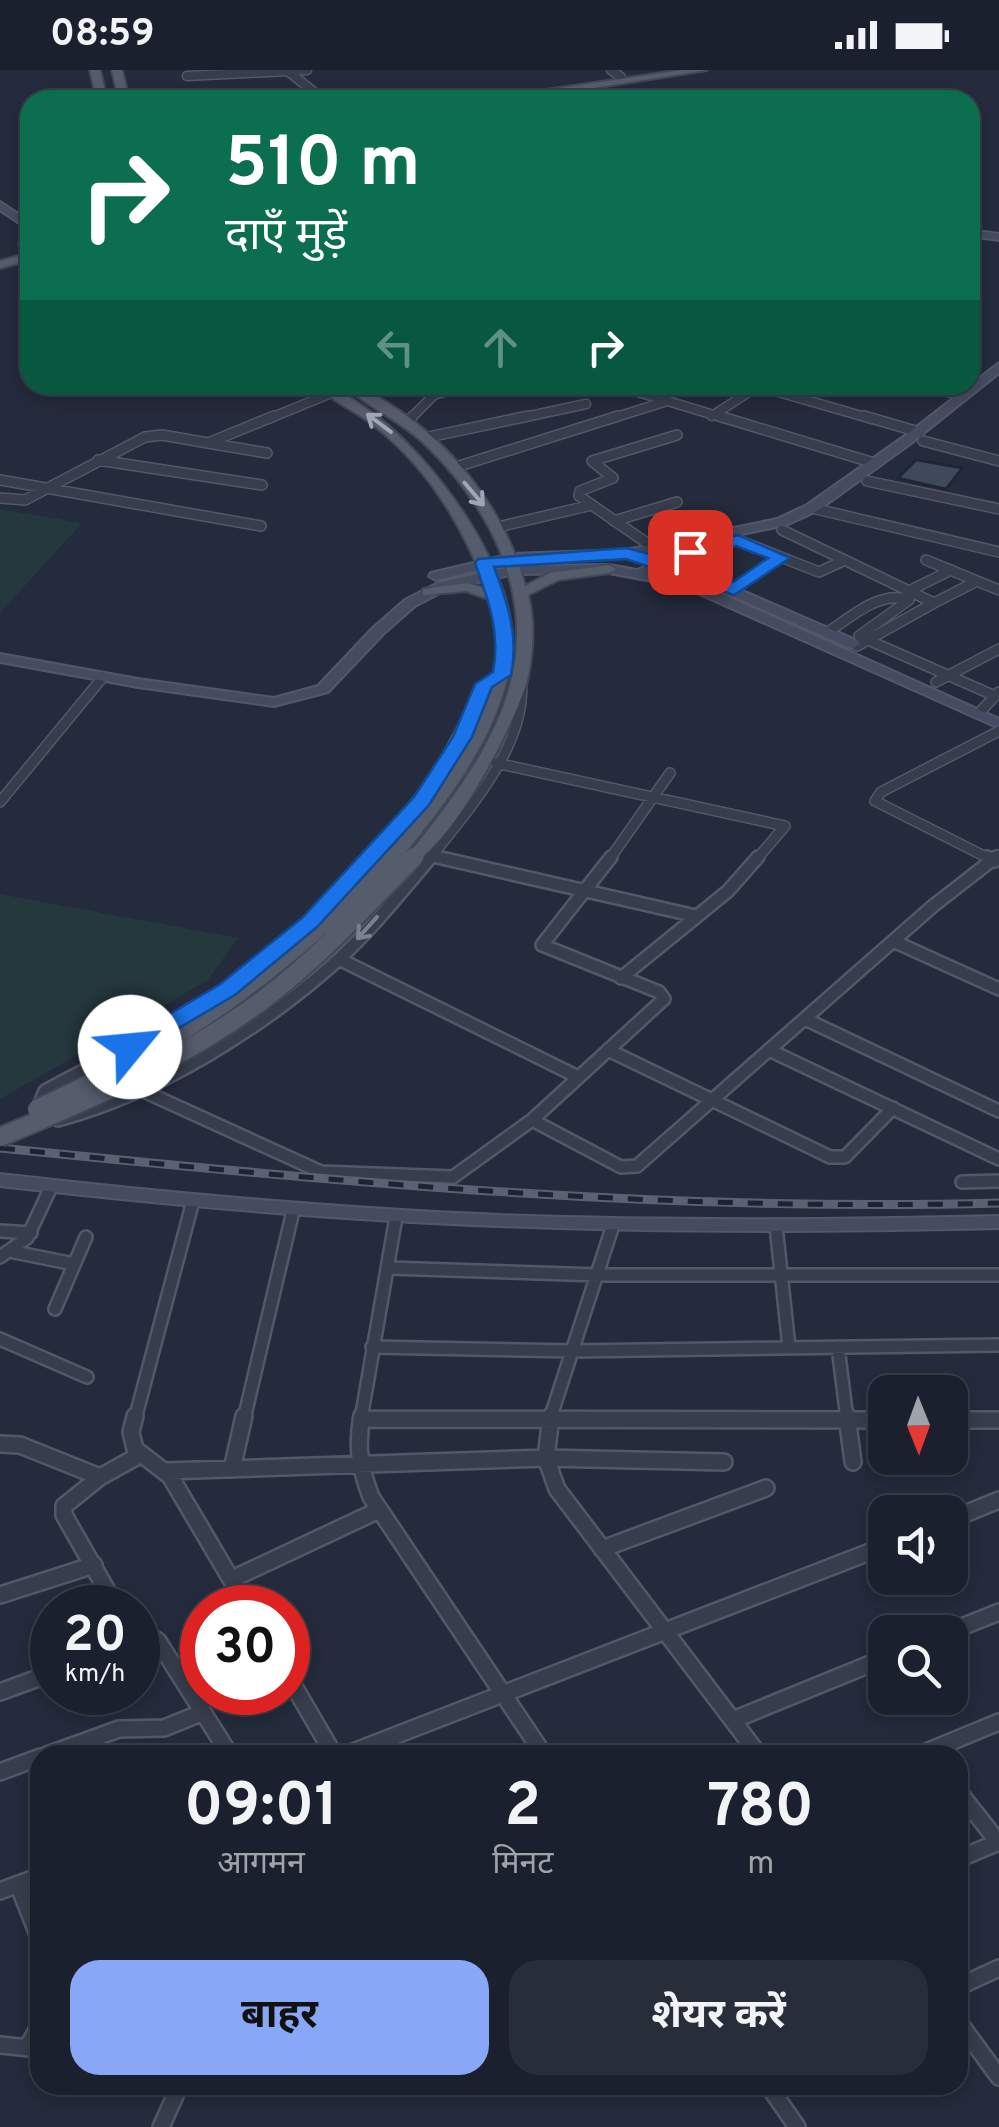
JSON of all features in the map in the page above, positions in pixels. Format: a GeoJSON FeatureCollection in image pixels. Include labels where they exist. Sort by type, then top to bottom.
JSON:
{"type":"FeatureCollection","features":[{"type":"Feature","properties":{"kind":"main road"},"geometry":{"type":"LineString","coordinates":[[540,90],[702,70]]}},
{"type":"Feature","properties":{"kind":"main road"},"geometry":{"type":"LineString","coordinates":[[559,90],[677,71]]}},
{"type":"Feature","properties":{"kind":"main road"},"geometry":{"type":"LineString","coordinates":[[0,215],[20,236]]}},
{"type":"Feature","properties":{"kind":"main road"},"geometry":{"type":"LineString","coordinates":[[0,1125],[147,1056],[222,1010],[417,853],[461,766],[501,675],[506,634],[498,598],[466,522],[416,454],[338,395]]}},
{"type":"Feature","properties":{"kind":"main road"},"geometry":{"type":"LineString","coordinates":[[0,1137],[133,1078],[238,1016],[321,950],[417,853],[460,801],[510,709],[521,676],[526,635],[520,594],[498,527],[453,468],[424,438],[365,395]]}},
{"type":"Feature","properties":{"kind":"main road"},"geometry":{"type":"LineString","coordinates":[[642,572],[664,562],[782,530],[820,510],[868,471],[979,395]]}},
{"type":"Feature","properties":{"kind":"main road"},"geometry":{"type":"LineString","coordinates":[[940,421],[964,396]]}},
{"type":"Feature","properties":{"kind":"main road"},"geometry":{"type":"LineString","coordinates":[[410,603],[417,586],[429,579],[512,564],[626,554],[764,527],[820,510]]}},
{"type":"Feature","properties":{"kind":"main road"},"geometry":{"type":"LineString","coordinates":[[626,554],[664,562],[734,589],[943,679],[991,704],[999,727]]}},
{"type":"Feature","properties":{"kind":"main road"},"geometry":{"type":"LineString","coordinates":[[512,564],[609,568],[688,584],[991,704]]}},
{"type":"Feature","properties":{"kind":"main road"},"geometry":{"type":"LineString","coordinates":[[520,594],[554,576],[609,568]]}},
{"type":"Feature","properties":{"kind":"main road"},"geometry":{"type":"LineString","coordinates":[[0,658],[274,702],[322,689],[410,603],[486,569]]}},
{"type":"Feature","properties":{"kind":"main road"},"geometry":{"type":"LineString","coordinates":[[428,592],[467,587],[498,598]]}},
{"type":"Feature","properties":{"kind":"main road"},"geometry":{"type":"LineString","coordinates":[[0,1180],[193,1202],[396,1217],[613,1225],[999,1222]]}},
{"type":"Feature","properties":{"kind":"street"},"geometry":{"type":"LineString","coordinates":[[187,76],[306,70]]}},
{"type":"Feature","properties":{"kind":"street"},"geometry":{"type":"LineString","coordinates":[[611,70],[622,78]]}},
{"type":"Feature","properties":{"kind":"street"},"geometry":{"type":"LineString","coordinates":[[289,72],[312,90]]}},
{"type":"Feature","properties":{"kind":"street"},"geometry":{"type":"LineString","coordinates":[[208,442],[326,395]]}},
{"type":"Feature","properties":{"kind":"street"},"geometry":{"type":"LineString","coordinates":[[407,422],[434,395]]}},
{"type":"Feature","properties":{"kind":"street"},"geometry":{"type":"LineString","coordinates":[[645,395],[868,471],[999,509]]}},
{"type":"Feature","properties":{"kind":"street"},"geometry":{"type":"LineString","coordinates":[[712,416],[743,395]]}},
{"type":"Feature","properties":{"kind":"street"},"geometry":{"type":"LineString","coordinates":[[786,395],[999,461]]}},
{"type":"Feature","properties":{"kind":"street"},"geometry":{"type":"LineString","coordinates":[[960,395],[964,396]]}},
{"type":"Feature","properties":{"kind":"street"},"geometry":{"type":"LineString","coordinates":[[453,468],[665,402]]}},
{"type":"Feature","properties":{"kind":"street"},"geometry":{"type":"LineString","coordinates":[[424,438],[586,404]]}},
{"type":"Feature","properties":{"kind":"street"},"geometry":{"type":"LineString","coordinates":[[654,548],[579,496],[580,491],[613,480],[592,461],[677,435]]}},
{"type":"Feature","properties":{"kind":"street"},"geometry":{"type":"LineString","coordinates":[[0,498],[26,500],[149,436],[267,453]]}},
{"type":"Feature","properties":{"kind":"street"},"geometry":{"type":"LineString","coordinates":[[98,460],[262,485]]}},
{"type":"Feature","properties":{"kind":"street"},"geometry":{"type":"LineString","coordinates":[[0,480],[262,526]]}},
{"type":"Feature","properties":{"kind":"street"},"geometry":{"type":"LineString","coordinates":[[614,520],[678,502]]}},
{"type":"Feature","properties":{"kind":"street"},"geometry":{"type":"LineString","coordinates":[[498,527],[592,505]]}},
{"type":"Feature","properties":{"kind":"street"},"geometry":{"type":"LineString","coordinates":[[820,510],[999,552]]}},
{"type":"Feature","properties":{"kind":"street"},"geometry":{"type":"LineString","coordinates":[[782,530],[934,603]]}},
{"type":"Feature","properties":{"kind":"street"},"geometry":{"type":"LineString","coordinates":[[738,540],[819,572],[845,560]]}},
{"type":"Feature","properties":{"kind":"street"},"geometry":{"type":"LineString","coordinates":[[734,589],[782,558]]}},
{"type":"Feature","properties":{"kind":"street"},"geometry":{"type":"LineString","coordinates":[[926,560],[999,590]]}},
{"type":"Feature","properties":{"kind":"street"},"geometry":{"type":"LineString","coordinates":[[909,591],[951,570]]}},
{"type":"Feature","properties":{"kind":"street"},"geometry":{"type":"LineString","coordinates":[[828,632],[888,597],[909,600],[859,633],[862,643],[977,581]]}},
{"type":"Feature","properties":{"kind":"street"},"geometry":{"type":"LineString","coordinates":[[943,679],[999,649]]}},
{"type":"Feature","properties":{"kind":"street"},"geometry":{"type":"LineString","coordinates":[[501,675],[484,684],[462,737],[422,800],[310,923],[227,990],[160,1032],[44,1091],[40,1103],[58,1120],[93,1110],[139,1089],[275,1008],[339,959],[417,853],[496,763],[523,707],[526,688],[521,676]]}},
{"type":"Feature","properties":{"kind":"street"},"geometry":{"type":"LineString","coordinates":[[0,802],[103,677]]}},
{"type":"Feature","properties":{"kind":"street"},"geometry":{"type":"LineString","coordinates":[[532,1120],[630,1168],[893,941],[997,860],[875,801],[881,792],[999,727]]}},
{"type":"Feature","properties":{"kind":"street"},"geometry":{"type":"LineString","coordinates":[[496,763],[785,826],[736,882],[621,978]]}},
{"type":"Feature","properties":{"kind":"street"},"geometry":{"type":"LineString","coordinates":[[139,1089],[286,1159],[335,1173],[454,1177],[532,1120],[664,999],[659,992],[542,945],[588,890],[670,772]]}},
{"type":"Feature","properties":{"kind":"street"},"geometry":{"type":"LineString","coordinates":[[0,790],[16,784]]}},
{"type":"Feature","properties":{"kind":"street"},"geometry":{"type":"LineString","coordinates":[[417,853],[696,916]]}},
{"type":"Feature","properties":{"kind":"street"},"geometry":{"type":"LineString","coordinates":[[893,941],[999,989]]}},
{"type":"Feature","properties":{"kind":"street"},"geometry":{"type":"LineString","coordinates":[[339,959],[578,1077]]}},
{"type":"Feature","properties":{"kind":"street"},"geometry":{"type":"LineString","coordinates":[[805,1019],[999,1111]]}},
{"type":"Feature","properties":{"kind":"street"},"geometry":{"type":"LineString","coordinates":[[160,1032],[156,1045],[164,1055],[200,1054]]}},
{"type":"Feature","properties":{"kind":"street"},"geometry":{"type":"LineString","coordinates":[[608,1050],[838,1158],[845,1156],[893,1108]]}},
{"type":"Feature","properties":{"kind":"street"},"geometry":{"type":"LineString","coordinates":[[769,1050],[999,1158]]}},
{"type":"Feature","properties":{"kind":"street"},"geometry":{"type":"LineString","coordinates":[[962,1182],[999,1180]]}},
{"type":"Feature","properties":{"kind":"street"},"geometry":{"type":"LineString","coordinates":[[0,1257],[14,1252],[31,1233],[51,1186]]}},
{"type":"Feature","properties":{"kind":"street"},"geometry":{"type":"LineString","coordinates":[[193,1202],[131,1432],[131,1446],[138,1456],[167,1471],[546,1458],[724,1462]]}},
{"type":"Feature","properties":{"kind":"street"},"geometry":{"type":"LineString","coordinates":[[232,1469],[293,1210]]}},
{"type":"Feature","properties":{"kind":"street"},"geometry":{"type":"LineString","coordinates":[[396,1217],[360,1419],[358,1466],[379,1510],[537,1745]]}},
{"type":"Feature","properties":{"kind":"street"},"geometry":{"type":"LineString","coordinates":[[613,1225],[549,1422],[546,1458],[558,1489],[752,1745]]}},
{"type":"Feature","properties":{"kind":"street"},"geometry":{"type":"LineString","coordinates":[[776,1226],[789,1348]]}},
{"type":"Feature","properties":{"kind":"street"},"geometry":{"type":"LineString","coordinates":[[0,1231],[31,1233]]}},
{"type":"Feature","properties":{"kind":"street"},"geometry":{"type":"LineString","coordinates":[[56,1308],[86,1237]]}},
{"type":"Feature","properties":{"kind":"street"},"geometry":{"type":"LineString","coordinates":[[14,1252],[74,1264]]}},
{"type":"Feature","properties":{"kind":"street"},"geometry":{"type":"LineString","coordinates":[[389,1268],[598,1275],[999,1276]]}},
{"type":"Feature","properties":{"kind":"street"},"geometry":{"type":"LineString","coordinates":[[0,1339],[87,1377]]}},
{"type":"Feature","properties":{"kind":"street"},"geometry":{"type":"LineString","coordinates":[[372,1346],[573,1351],[999,1345]]}},
{"type":"Feature","properties":{"kind":"street"},"geometry":{"type":"LineString","coordinates":[[838,1347],[853,1462]]}},
{"type":"Feature","properties":{"kind":"street"},"geometry":{"type":"LineString","coordinates":[[360,1419],[868,1420]]}},
{"type":"Feature","properties":{"kind":"street"},"geometry":{"type":"LineString","coordinates":[[968,1420],[999,1420]]}},
{"type":"Feature","properties":{"kind":"street"},"geometry":{"type":"LineString","coordinates":[[0,1444],[20,1445],[100,1478]]}},
{"type":"Feature","properties":{"kind":"street"},"geometry":{"type":"LineString","coordinates":[[105,1585],[64,1515],[64,1506],[100,1478],[138,1456]]}},
{"type":"Feature","properties":{"kind":"street"},"geometry":{"type":"LineString","coordinates":[[167,1471],[235,1585]]}},
{"type":"Feature","properties":{"kind":"street"},"geometry":{"type":"LineString","coordinates":[[602,1549],[766,1488]]}},
{"type":"Feature","properties":{"kind":"street"},"geometry":{"type":"LineString","coordinates":[[968,1513],[998,1502]]}},
{"type":"Feature","properties":{"kind":"street"},"geometry":{"type":"LineString","coordinates":[[232,1579],[379,1510]]}},
{"type":"Feature","properties":{"kind":"street"},"geometry":{"type":"LineString","coordinates":[[372,1745],[868,1553]]}},
{"type":"Feature","properties":{"kind":"street"},"geometry":{"type":"LineString","coordinates":[[0,1595],[94,1565]]}},
{"type":"Feature","properties":{"kind":"street"},"geometry":{"type":"LineString","coordinates":[[968,1624],[999,1612]]}},
{"type":"Feature","properties":{"kind":"street"},"geometry":{"type":"LineString","coordinates":[[160,1648],[180,1679]]}},
{"type":"Feature","properties":{"kind":"street"},"geometry":{"type":"LineString","coordinates":[[733,1720],[868,1665]]}},
{"type":"Feature","properties":{"kind":"street"},"geometry":{"type":"LineString","coordinates":[[0,1692],[30,1682]]}},
{"type":"Feature","properties":{"kind":"street"},"geometry":{"type":"LineString","coordinates":[[310,1714],[328,1745]]}},
{"type":"Feature","properties":{"kind":"street"},"geometry":{"type":"LineString","coordinates":[[74,1745],[119,1729],[164,1728],[196,1715]]}},
{"type":"Feature","properties":{"kind":"street"},"geometry":{"type":"LineString","coordinates":[[202,1715],[223,1745]]}},
{"type":"Feature","properties":{"kind":"street"},"geometry":{"type":"LineString","coordinates":[[945,1745],[999,1722]]}},
{"type":"Feature","properties":{"kind":"street"},"geometry":{"type":"LineString","coordinates":[[0,1772],[30,1761]]}},
{"type":"Feature","properties":{"kind":"street"},"geometry":{"type":"LineString","coordinates":[[968,1803],[999,1842],[968,1854]]}},
{"type":"Feature","properties":{"kind":"street"},"geometry":{"type":"LineString","coordinates":[[0,1891],[30,1880]]}},
{"type":"Feature","properties":{"kind":"street"},"geometry":{"type":"LineString","coordinates":[[18,1884],[30,1915]]}},
{"type":"Feature","properties":{"kind":"street"},"geometry":{"type":"LineString","coordinates":[[968,1983],[999,1968]]}},
{"type":"Feature","properties":{"kind":"street"},"geometry":{"type":"LineString","coordinates":[[968,2035],[999,2077]]}},
{"type":"Feature","properties":{"kind":"street"},"geometry":{"type":"LineString","coordinates":[[0,2045],[30,2048]]}},
{"type":"Feature","properties":{"kind":"street"},"geometry":{"type":"LineString","coordinates":[[162,2127],[176,2095]]}},
{"type":"Feature","properties":{"kind":"street"},"geometry":{"type":"LineString","coordinates":[[775,2095],[797,2127]]}},
{"type":"Feature","properties":{"kind":"green space"},"geometry":{"type":"Polygon","coordinates":[[[0,509],[82,523],[0,613],[0,509]]]}},
{"type":"Feature","properties":{"kind":"green space"},"geometry":{"type":"Polygon","coordinates":[[[0,894],[238,938],[207,981],[0,1099],[0,894]]]}},
{"type":"Feature","properties":{"kind":"building"},"geometry":{"type":"Polygon","coordinates":[[[916,460],[962,468],[946,489],[898,478],[916,460]]]}},
{"type":"Feature","properties":{"kind":"railway"},"geometry":{"type":"LineString","coordinates":[[0,1148],[374,1183],[623,1199],[874,1205],[999,1203]]}},
{"type":"Feature","properties":{"kind":"route"},"geometry":{"type":"LineString","coordinates":[[130,1047],[227,990],[310,923],[422,800],[462,737],[484,684],[501,675],[506,656],[498,596],[484,563],[511,558],[626,554],[664,562],[734,589],[782,558],[738,540],[690,552]]}}]}
